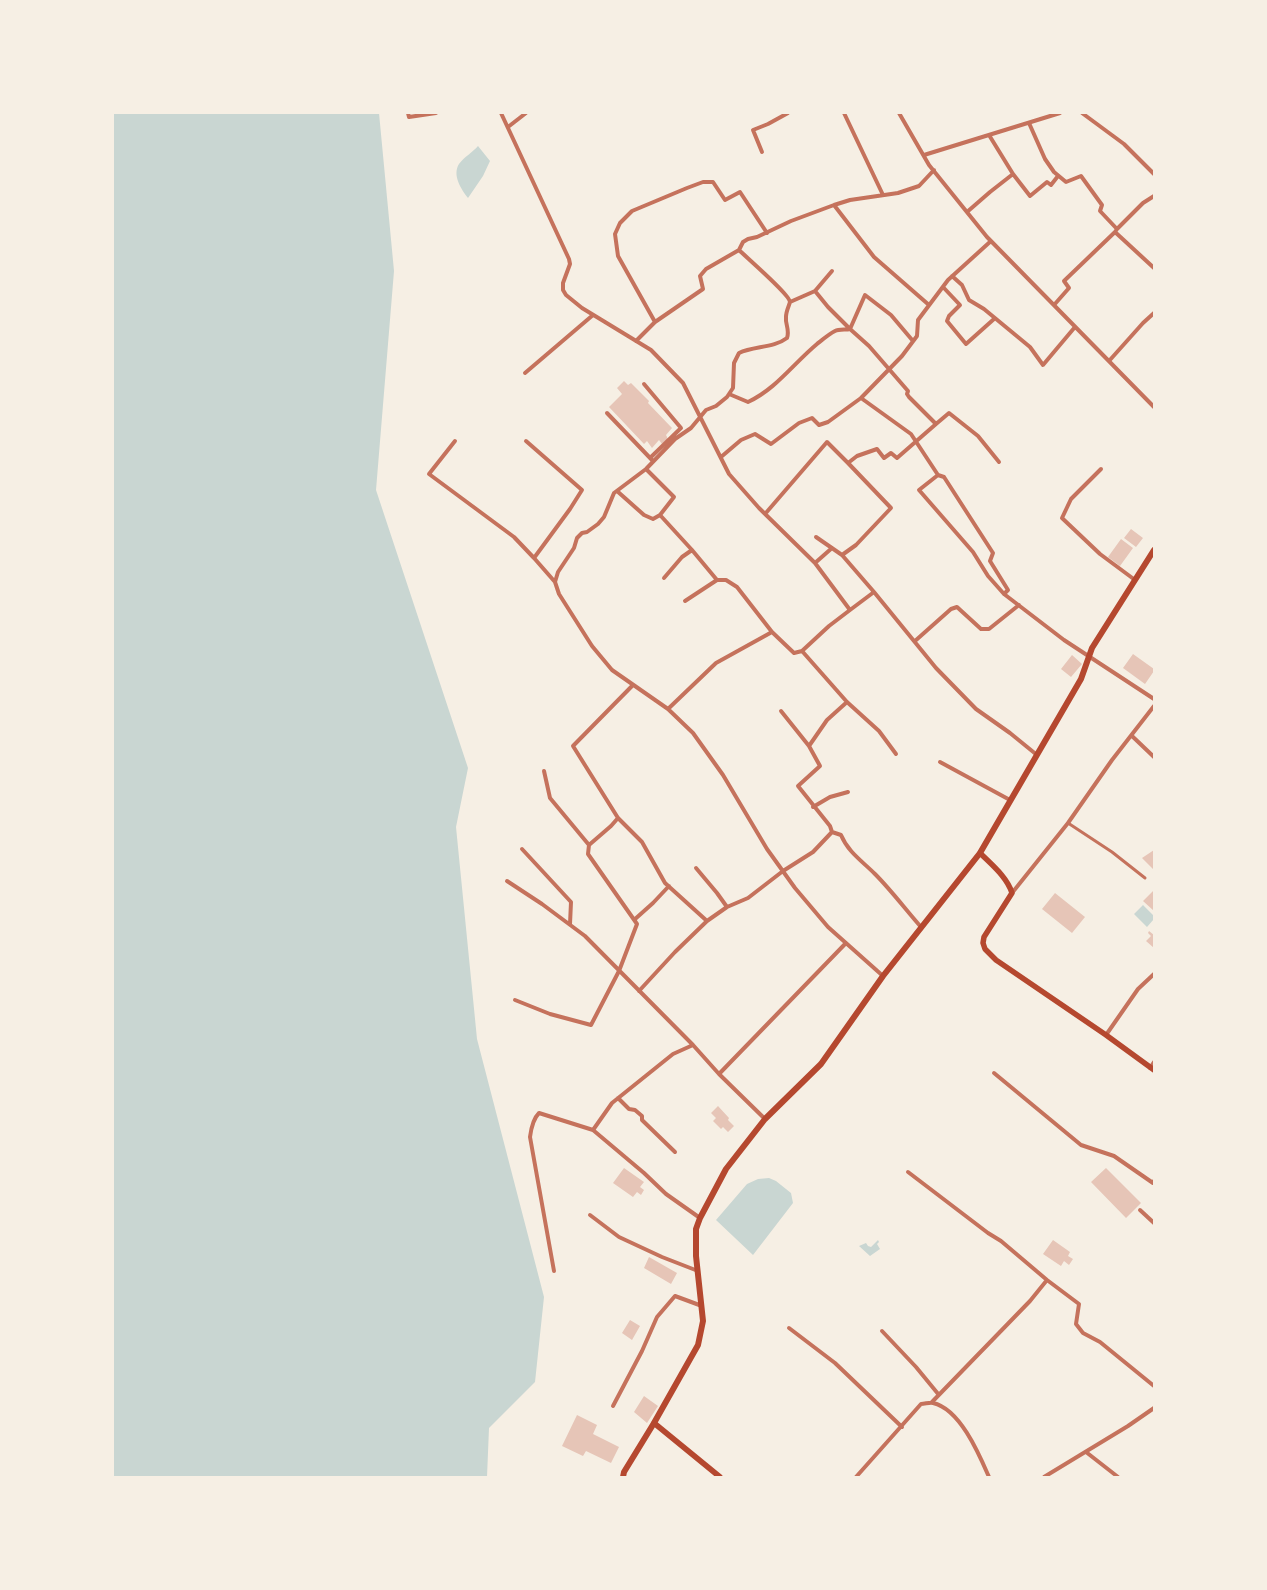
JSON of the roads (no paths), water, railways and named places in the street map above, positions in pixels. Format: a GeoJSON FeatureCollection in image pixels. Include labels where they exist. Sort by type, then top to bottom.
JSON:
{"type":"FeatureCollection","features":[{"type":"Feature","properties":{"kind":"main road"},"geometry":{"type":"LineString","coordinates":[[623,1474],[698,1345],[704,1321],[696,1256],[696,1229],[700,1218],[726,1169],[766,1119],[821,1064],[883,976],[980,853],[1080,679],[1090,657],[1092,648],[1154,550]]}},
{"type":"Feature","properties":{"kind":"main road"},"geometry":{"type":"LineString","coordinates":[[980,853],[1005,879],[1010,886],[1012,893],[984,937],[983,943],[985,949],[996,960],[1106,1035],[1152,1069]]}},
{"type":"Feature","properties":{"kind":"main road"},"geometry":{"type":"LineString","coordinates":[[654,1423],[720,1477]]}},
{"type":"Feature","properties":{"kind":"street"},"geometry":{"type":"LineString","coordinates":[[408,113],[409,117],[436,113]]}},
{"type":"Feature","properties":{"kind":"street"},"geometry":{"type":"LineString","coordinates":[[502,113],[569,259],[570,264],[563,283],[563,290],[570,299],[593,315],[650,350],[683,383],[729,474],[765,514],[815,563],[850,610]]}},
{"type":"Feature","properties":{"kind":"street"},"geometry":{"type":"LineString","coordinates":[[508,127],[526,113]]}},
{"type":"Feature","properties":{"kind":"street"},"geometry":{"type":"LineString","coordinates":[[762,152],[754,130],[788,113]]}},
{"type":"Feature","properties":{"kind":"street"},"geometry":{"type":"LineString","coordinates":[[844,113],[883,195]]}},
{"type":"Feature","properties":{"kind":"street"},"geometry":{"type":"LineString","coordinates":[[899,113],[934,170],[991,241],[1154,407]]}},
{"type":"Feature","properties":{"kind":"street"},"geometry":{"type":"LineString","coordinates":[[924,156],[1060,113]]}},
{"type":"Feature","properties":{"kind":"street"},"geometry":{"type":"LineString","coordinates":[[1082,113],[1124,144],[1154,174]]}},
{"type":"Feature","properties":{"kind":"street"},"geometry":{"type":"LineString","coordinates":[[1029,123],[1045,159],[1054,172],[1066,182],[1081,176],[1102,205],[1100,212],[1116,231],[1154,268]]}},
{"type":"Feature","properties":{"kind":"street"},"geometry":{"type":"LineString","coordinates":[[989,135],[1013,174],[1030,196],[1047,182],[1051,185],[1058,176]]}},
{"type":"Feature","properties":{"kind":"street"},"geometry":{"type":"LineString","coordinates":[[636,341],[655,322],[704,289],[700,276],[706,269],[739,250],[743,242],[748,239],[758,237],[791,221],[850,200],[898,193],[919,186],[934,170]]}},
{"type":"Feature","properties":{"kind":"street"},"geometry":{"type":"LineString","coordinates":[[967,212],[1013,174]]}},
{"type":"Feature","properties":{"kind":"street"},"geometry":{"type":"LineString","coordinates":[[655,322],[618,256],[616,247],[615,234],[620,223],[632,211],[703,182],[713,182],[725,200],[740,192],[767,233]]}},
{"type":"Feature","properties":{"kind":"street"},"geometry":{"type":"LineString","coordinates":[[1054,305],[1069,288],[1064,281],[1143,203],[1154,196]]}},
{"type":"Feature","properties":{"kind":"street"},"geometry":{"type":"LineString","coordinates":[[834,205],[874,257],[929,305]]}},
{"type":"Feature","properties":{"kind":"street"},"geometry":{"type":"LineString","coordinates":[[721,457],[742,440],[755,434],[771,444],[799,423],[812,418],[818,425],[828,422],[861,398],[902,356],[914,341],[917,336],[918,320],[952,276],[991,241]]}},
{"type":"Feature","properties":{"kind":"street"},"geometry":{"type":"LineString","coordinates":[[739,250],[775,283],[790,302]]}},
{"type":"Feature","properties":{"kind":"street"},"geometry":{"type":"LineString","coordinates":[[652,460],[700,418],[706,410],[716,406],[729,394],[734,381],[734,363],[739,353],[754,348],[775,345],[787,338],[789,333],[785,318],[790,302],[815,291],[832,271]]}},
{"type":"Feature","properties":{"kind":"street"},"geometry":{"type":"LineString","coordinates":[[952,276],[962,286],[970,300],[1030,347],[1043,365],[1075,327]]}},
{"type":"Feature","properties":{"kind":"street"},"geometry":{"type":"LineString","coordinates":[[943,287],[960,305],[949,316],[947,321],[966,344],[994,319]]}},
{"type":"Feature","properties":{"kind":"street"},"geometry":{"type":"LineString","coordinates":[[815,291],[828,307],[869,346],[888,370],[908,391],[907,394],[909,397],[936,424]]}},
{"type":"Feature","properties":{"kind":"street"},"geometry":{"type":"LineString","coordinates":[[850,329],[865,295],[891,316],[914,341]]}},
{"type":"Feature","properties":{"kind":"street"},"geometry":{"type":"LineString","coordinates":[[1109,361],[1154,313]]}},
{"type":"Feature","properties":{"kind":"street"},"geometry":{"type":"LineString","coordinates":[[525,373],[593,315]]}},
{"type":"Feature","properties":{"kind":"street"},"geometry":{"type":"LineString","coordinates":[[729,394],[748,402],[759,397],[775,385],[802,357],[821,341],[836,331],[850,329]]}},
{"type":"Feature","properties":{"kind":"street"},"geometry":{"type":"LineString","coordinates":[[555,582],[558,572],[574,548],[577,538],[582,533],[587,532],[598,524],[604,517],[614,493],[646,469],[652,460],[681,428],[644,384]]}},
{"type":"Feature","properties":{"kind":"street"},"geometry":{"type":"LineString","coordinates":[[861,398],[911,434],[938,475],[944,477],[993,552],[990,561],[1008,590],[1004,594]]}},
{"type":"Feature","properties":{"kind":"street"},"geometry":{"type":"LineString","coordinates":[[607,413],[652,460]]}},
{"type":"Feature","properties":{"kind":"street"},"geometry":{"type":"LineString","coordinates":[[848,463],[857,456],[877,449],[884,458],[891,453],[897,458],[949,413],[978,436],[999,462]]}},
{"type":"Feature","properties":{"kind":"street"},"geometry":{"type":"LineString","coordinates":[[455,441],[429,474],[514,537],[555,582],[559,594],[592,646],[612,670],[668,709],[693,733],[723,774],[767,849],[783,871],[828,927],[883,976]]}},
{"type":"Feature","properties":{"kind":"street"},"geometry":{"type":"LineString","coordinates":[[526,441],[582,490],[534,558]]}},
{"type":"Feature","properties":{"kind":"street"},"geometry":{"type":"LineString","coordinates":[[765,514],[827,442],[891,508],[856,545],[842,555]]}},
{"type":"Feature","properties":{"kind":"street"},"geometry":{"type":"LineString","coordinates":[[617,491],[644,515],[653,519],[660,515],[674,497],[646,469]]}},
{"type":"Feature","properties":{"kind":"street"},"geometry":{"type":"LineString","coordinates":[[1100,469],[1072,499],[1062,518],[1100,554],[1135,580]]}},
{"type":"Feature","properties":{"kind":"street"},"geometry":{"type":"LineString","coordinates":[[938,475],[919,490],[973,552],[988,576],[1004,594],[1064,640],[1154,699]]}},
{"type":"Feature","properties":{"kind":"street"},"geometry":{"type":"LineString","coordinates":[[660,515],[717,580]]}},
{"type":"Feature","properties":{"kind":"street"},"geometry":{"type":"LineString","coordinates":[[816,537],[842,555],[936,668],[976,709],[1010,733],[1037,755]]}},
{"type":"Feature","properties":{"kind":"street"},"geometry":{"type":"LineString","coordinates":[[815,563],[832,548]]}},
{"type":"Feature","properties":{"kind":"street"},"geometry":{"type":"LineString","coordinates":[[664,578],[682,557],[692,550]]}},
{"type":"Feature","properties":{"kind":"street"},"geometry":{"type":"LineString","coordinates":[[685,601],[717,580],[726,580],[737,586],[772,632],[794,653],[802,650],[829,626],[874,592]]}},
{"type":"Feature","properties":{"kind":"street"},"geometry":{"type":"LineString","coordinates":[[915,641],[951,609],[957,607],[981,629],[989,629],[1019,605]]}},
{"type":"Feature","properties":{"kind":"street"},"geometry":{"type":"LineString","coordinates":[[668,709],[716,663],[772,632]]}},
{"type":"Feature","properties":{"kind":"street"},"geometry":{"type":"LineString","coordinates":[[802,650],[847,702],[879,731],[896,754]]}},
{"type":"Feature","properties":{"kind":"street"},"geometry":{"type":"LineString","coordinates":[[633,685],[574,746],[618,818],[642,842],[665,883],[707,921]]}},
{"type":"Feature","properties":{"kind":"street"},"geometry":{"type":"LineString","coordinates":[[808,746],[827,720],[847,702]]}},
{"type":"Feature","properties":{"kind":"street"},"geometry":{"type":"LineString","coordinates":[[1012,893],[1068,823],[1112,760],[1154,706]]}},
{"type":"Feature","properties":{"kind":"street"},"geometry":{"type":"LineString","coordinates":[[781,711],[808,746],[820,766],[798,786],[830,826],[832,832]]}},
{"type":"Feature","properties":{"kind":"street"},"geometry":{"type":"LineString","coordinates":[[1132,736],[1154,757]]}},
{"type":"Feature","properties":{"kind":"street"},"geometry":{"type":"LineString","coordinates":[[940,762],[1010,800]]}},
{"type":"Feature","properties":{"kind":"street"},"geometry":{"type":"LineString","coordinates":[[544,771],[550,798],[589,845]]}},
{"type":"Feature","properties":{"kind":"street"},"geometry":{"type":"LineString","coordinates":[[814,807],[830,797],[848,792]]}},
{"type":"Feature","properties":{"kind":"street"},"geometry":{"type":"LineString","coordinates":[[515,1000],[550,1014],[591,1025],[619,971],[637,924],[588,854],[589,845],[618,818]]}},
{"type":"Feature","properties":{"kind":"street"},"geometry":{"type":"LineString","coordinates":[[1068,823],[1112,852],[1145,878]]}},
{"type":"Feature","properties":{"kind":"street"},"geometry":{"type":"LineString","coordinates":[[639,991],[675,952],[707,921],[727,907],[748,898],[783,871],[813,852],[832,832]]}},
{"type":"Feature","properties":{"kind":"street"},"geometry":{"type":"LineString","coordinates":[[832,832],[841,835],[852,854],[875,874],[922,927]]}},
{"type":"Feature","properties":{"kind":"street"},"geometry":{"type":"LineString","coordinates":[[522,849],[572,902],[570,924]]}},
{"type":"Feature","properties":{"kind":"street"},"geometry":{"type":"LineString","coordinates":[[696,868],[727,907]]}},
{"type":"Feature","properties":{"kind":"street"},"geometry":{"type":"LineString","coordinates":[[507,882],[542,904],[585,936],[719,1074],[766,1119]]}},
{"type":"Feature","properties":{"kind":"street"},"geometry":{"type":"LineString","coordinates":[[634,920],[669,886]]}},
{"type":"Feature","properties":{"kind":"street"},"geometry":{"type":"LineString","coordinates":[[719,1074],[846,943]]}},
{"type":"Feature","properties":{"kind":"street"},"geometry":{"type":"LineString","coordinates":[[1106,1035],[1138,989],[1154,974]]}},
{"type":"Feature","properties":{"kind":"street"},"geometry":{"type":"LineString","coordinates":[[593,1130],[612,1103],[673,1054],[692,1045]]}},
{"type":"Feature","properties":{"kind":"street"},"geometry":{"type":"LineString","coordinates":[[1152,1069],[1154,1062]]}},
{"type":"Feature","properties":{"kind":"street"},"geometry":{"type":"LineString","coordinates":[[994,1073],[1081,1146],[1114,1156],[1153,1183],[1154,1181]]}},
{"type":"Feature","properties":{"kind":"street"},"geometry":{"type":"LineString","coordinates":[[618,1098],[629,1109],[635,1110],[642,1116],[642,1120],[675,1152]]}},
{"type":"Feature","properties":{"kind":"street"},"geometry":{"type":"LineString","coordinates":[[554,1271],[530,1137],[531,1129],[537,1114],[539,1113],[593,1130],[644,1173],[666,1194],[700,1218]]}},
{"type":"Feature","properties":{"kind":"street"},"geometry":{"type":"LineString","coordinates":[[908,1172],[988,1233],[1001,1241],[1046,1280],[1079,1304],[1076,1324],[1083,1333],[1100,1342],[1154,1386]]}},
{"type":"Feature","properties":{"kind":"street"},"geometry":{"type":"LineString","coordinates":[[1140,1210],[1154,1223]]}},
{"type":"Feature","properties":{"kind":"street"},"geometry":{"type":"LineString","coordinates":[[590,1215],[619,1237],[662,1257],[698,1271]]}},
{"type":"Feature","properties":{"kind":"street"},"geometry":{"type":"LineString","coordinates":[[856,1477],[922,1404],[932,1402],[939,1395],[1030,1301],[1046,1280]]}},
{"type":"Feature","properties":{"kind":"street"},"geometry":{"type":"LineString","coordinates":[[613,1406],[642,1351],[657,1317],[676,1296],[702,1306]]}},
{"type":"Feature","properties":{"kind":"street"},"geometry":{"type":"LineString","coordinates":[[790,1328],[835,1363],[902,1427]]}},
{"type":"Feature","properties":{"kind":"street"},"geometry":{"type":"LineString","coordinates":[[882,1331],[916,1367],[939,1395]]}},
{"type":"Feature","properties":{"kind":"street"},"geometry":{"type":"LineString","coordinates":[[932,1402],[949,1410],[964,1430],[989,1477]]}},
{"type":"Feature","properties":{"kind":"street"},"geometry":{"type":"LineString","coordinates":[[1044,1477],[1128,1426],[1154,1408]]}},
{"type":"Feature","properties":{"kind":"street"},"geometry":{"type":"LineString","coordinates":[[1086,1452],[1118,1477]]}},
{"type":"Feature","properties":{"kind":"street"},"geometry":{"type":"LineString","coordinates":[[623,1474],[628,1477]]}}]}
